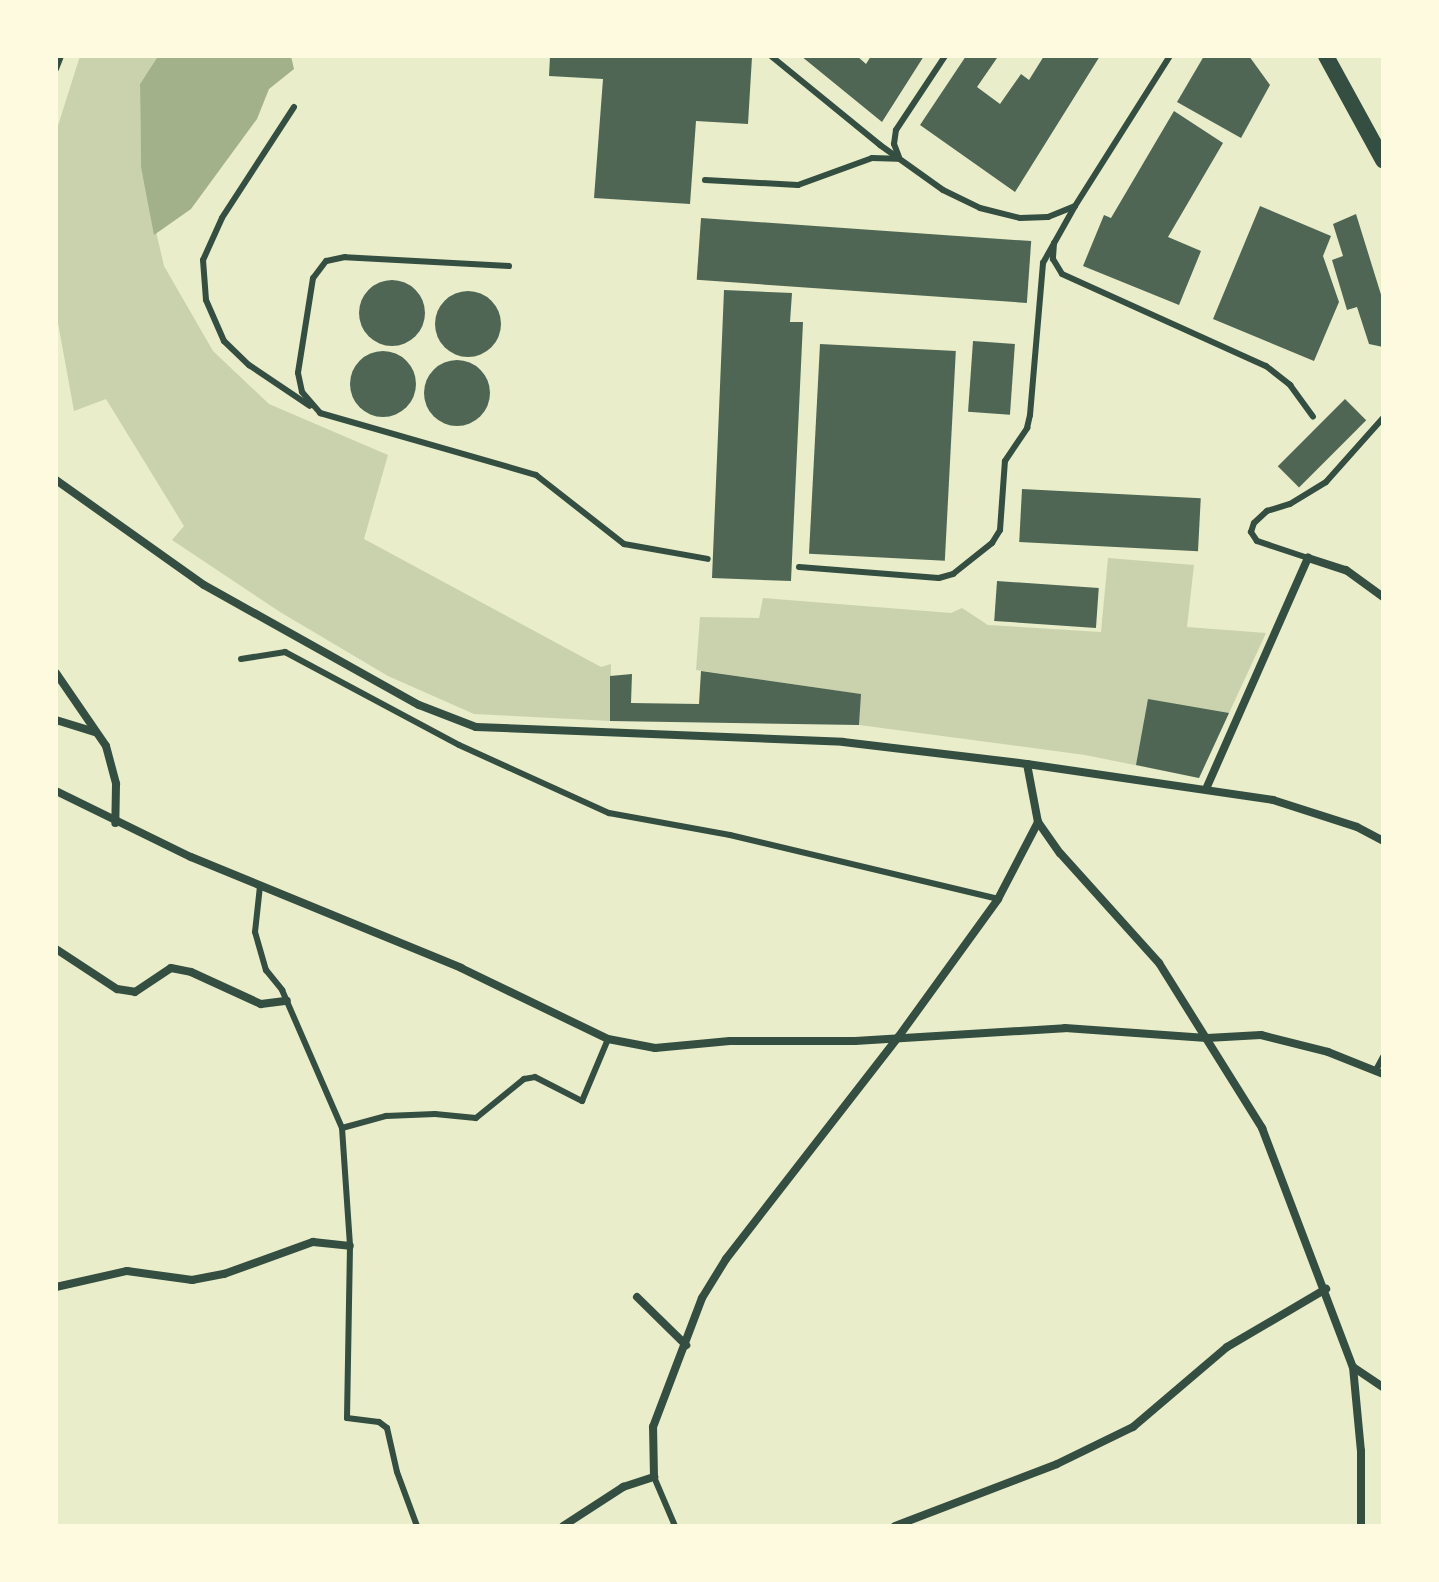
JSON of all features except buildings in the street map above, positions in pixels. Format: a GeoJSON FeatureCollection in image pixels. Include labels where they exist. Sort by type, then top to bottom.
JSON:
{"type":"FeatureCollection","features":[{"type":"Feature","properties":{"kind":"main road"},"geometry":{"type":"LineString","coordinates":[[1326,56],[1383,160]]}},
{"type":"Feature","properties":{"kind":"street"},"geometry":{"type":"LineString","coordinates":[[56,480],[204,585],[419,705],[476,727],[843,742],[1027,764],[1273,800],[1357,827],[1383,841]]}},
{"type":"Feature","properties":{"kind":"street"},"geometry":{"type":"LineString","coordinates":[[1206,789],[1308,558],[1346,570],[1383,597]]}},
{"type":"Feature","properties":{"kind":"street"},"geometry":{"type":"LineString","coordinates":[[56,673],[106,746],[116,784],[115,823]]}},
{"type":"Feature","properties":{"kind":"street"},"geometry":{"type":"LineString","coordinates":[[56,720],[96,732]]}},
{"type":"Feature","properties":{"kind":"street"},"geometry":{"type":"LineString","coordinates":[[1027,764],[1038,822],[1060,853],[1159,963],[1262,1128],[1326,1289],[1353,1367],[1361,1451],[1361,1526]]}},
{"type":"Feature","properties":{"kind":"street"},"geometry":{"type":"LineString","coordinates":[[56,791],[115,823],[461,968],[608,1039],[655,1048],[730,1041],[855,1041],[1065,1028],[1207,1038],[1261,1035],[1328,1052],[1379,1072]]}},
{"type":"Feature","properties":{"kind":"street"},"geometry":{"type":"LineString","coordinates":[[563,1526],[623,1487],[654,1477],[653,1427],[702,1298],[726,1259],[899,1036],[998,899],[1038,822]]}},
{"type":"Feature","properties":{"kind":"street"},"geometry":{"type":"LineString","coordinates":[[56,949],[117,989],[135,992],[171,968],[191,972],[261,1004],[287,1001]]}},
{"type":"Feature","properties":{"kind":"street"},"geometry":{"type":"LineString","coordinates":[[56,1287],[127,1271],[192,1280],[224,1274],[313,1242],[350,1246]]}},
{"type":"Feature","properties":{"kind":"street"},"geometry":{"type":"LineString","coordinates":[[895,1526],[1057,1464],[1133,1427],[1227,1347],[1326,1289]]}},
{"type":"Feature","properties":{"kind":"street"},"geometry":{"type":"LineString","coordinates":[[637,1297],[686,1345]]}},
{"type":"Feature","properties":{"kind":"street"},"geometry":{"type":"LineString","coordinates":[[1353,1367],[1383,1387]]}},
{"type":"Feature","properties":{"kind":"lane"},"geometry":{"type":"LineString","coordinates":[[56,69],[61,56]]}},
{"type":"Feature","properties":{"kind":"lane"},"geometry":{"type":"LineString","coordinates":[[771,56],[943,190],[993,211],[1020,218],[1048,217],[1075,206]]}},
{"type":"Feature","properties":{"kind":"lane"},"geometry":{"type":"LineString","coordinates":[[900,159],[894,144],[896,130],[945,56]]}},
{"type":"Feature","properties":{"kind":"lane"},"geometry":{"type":"LineString","coordinates":[[799,567],[939,578],[953,574],[992,543],[1000,530],[1005,461],[1027,428],[1030,415],[1043,263],[1075,206],[1170,56]]}},
{"type":"Feature","properties":{"kind":"lane"},"geometry":{"type":"LineString","coordinates":[[294,107],[222,218],[203,260],[206,300],[224,341],[249,365],[320,413],[536,475],[624,544],[708,559]]}},
{"type":"Feature","properties":{"kind":"lane"},"geometry":{"type":"LineString","coordinates":[[705,180],[798,185],[872,158],[900,159]]}},
{"type":"Feature","properties":{"kind":"lane"},"geometry":{"type":"LineString","coordinates":[[1055,239],[1053,259],[1062,274],[1266,366],[1290,385],[1313,417]]}},
{"type":"Feature","properties":{"kind":"lane"},"geometry":{"type":"LineString","coordinates":[[320,413],[302,392],[298,373],[313,278],[326,261],[345,257],[509,266]]}},
{"type":"Feature","properties":{"kind":"lane"},"geometry":{"type":"LineString","coordinates":[[1308,558],[1257,541],[1251,532],[1254,523],[1267,511],[1290,504],[1326,482],[1383,418]]}},
{"type":"Feature","properties":{"kind":"lane"},"geometry":{"type":"LineString","coordinates":[[241,659],[285,652],[459,745],[609,813],[730,835],[998,899]]}},
{"type":"Feature","properties":{"kind":"lane"},"geometry":{"type":"LineString","coordinates":[[414,721],[419,705]]}},
{"type":"Feature","properties":{"kind":"lane"},"geometry":{"type":"LineString","coordinates":[[260,886],[255,932],[266,970],[287,1001],[342,1128],[350,1246],[347,1418],[379,1422],[387,1428],[397,1472],[417,1526]]}},
{"type":"Feature","properties":{"kind":"lane"},"geometry":{"type":"LineString","coordinates":[[342,1128],[386,1116],[435,1114],[476,1118],[524,1079],[535,1077],[582,1101],[608,1039]]}},
{"type":"Feature","properties":{"kind":"lane"},"geometry":{"type":"LineString","coordinates":[[1379,1072],[1383,1057]]}},
{"type":"Feature","properties":{"kind":"lane"},"geometry":{"type":"LineString","coordinates":[[654,1477],[675,1526]]}},
{"type":"Feature","properties":{"kind":"shaded area"},"geometry":{"type":"Polygon","coordinates":[[[80,56],[158,56],[140,84],[141,167],[164,266],[213,351],[269,404],[388,455],[364,539],[601,667],[611,664],[610,721],[474,714],[388,676],[280,612],[172,540],[184,526],[106,399],[74,411],[56,312],[56,132],[80,56]]]}},
{"type":"Feature","properties":{"kind":"shaded area"},"geometry":{"type":"Polygon","coordinates":[[[158,56],[291,56],[294,69],[269,89],[257,119],[191,209],[154,235],[141,167],[140,84],[158,56]]]}},
{"type":"Feature","properties":{"kind":"shaded area"},"geometry":{"type":"Polygon","coordinates":[[[1108,558],[1194,565],[1187,627],[1266,633],[1199,778],[1085,755],[859,725],[860,694],[696,670],[700,617],[759,618],[763,598],[951,613],[962,608],[988,625],[1101,632],[1108,558]]]}}]}
